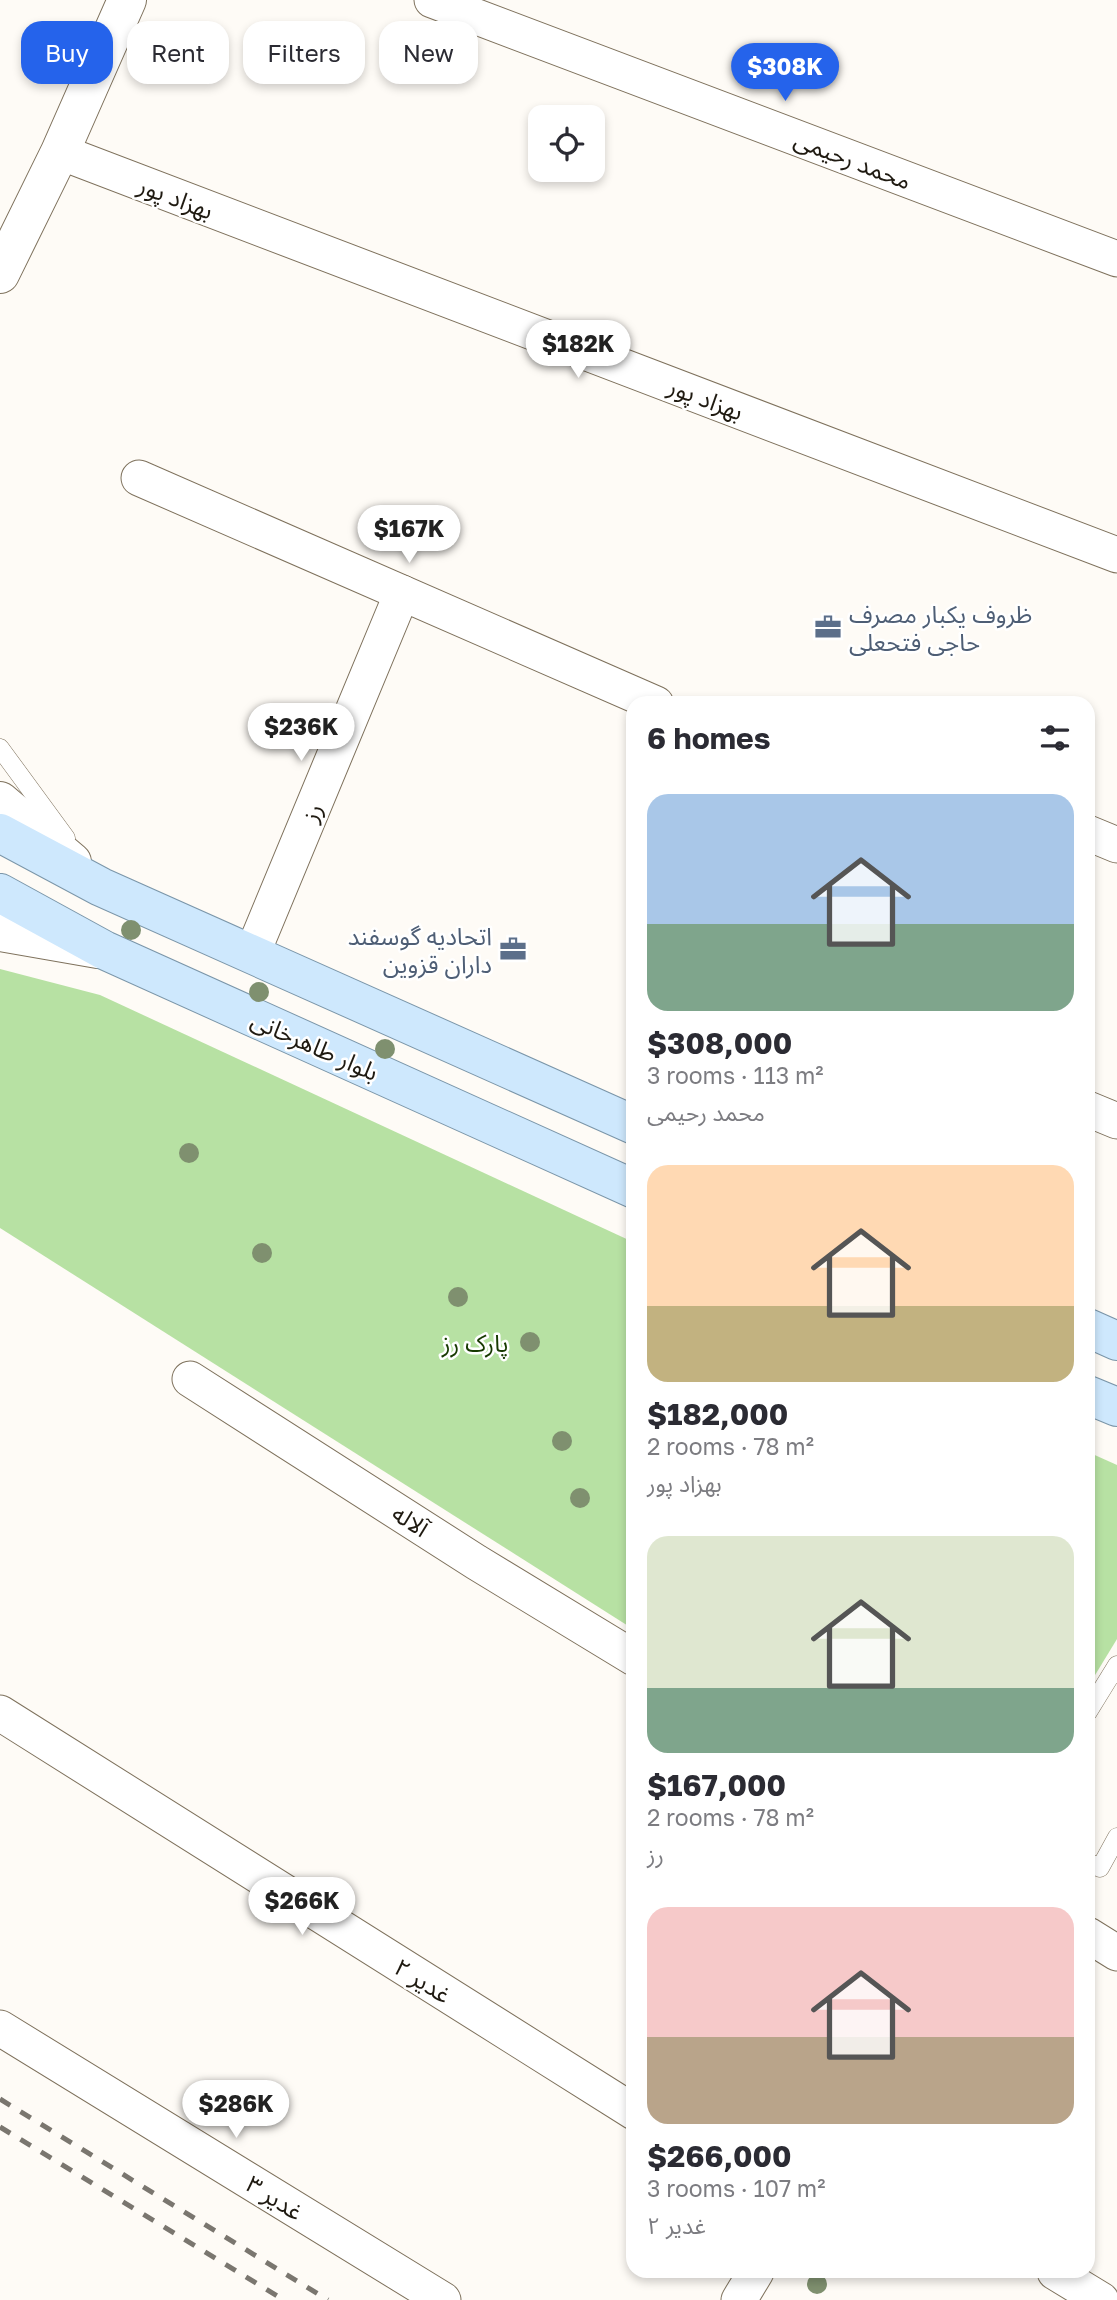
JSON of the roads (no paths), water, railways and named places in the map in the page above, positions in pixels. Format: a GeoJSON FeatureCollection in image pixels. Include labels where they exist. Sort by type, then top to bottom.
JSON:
{"type":"FeatureCollection","features":[{"type":"Feature","properties":{"kind":"main road"},"geometry":{"type":"LineString","coordinates":[[0,833],[101,887],[626,1121]]}},
{"type":"Feature","properties":{"kind":"main road","name":"بلوار طاهرخانی"},"geometry":{"type":"LineString","coordinates":[[0,893],[104,950],[626,1185]]}},
{"type":"Feature","properties":{"kind":"main road"},"geometry":{"type":"LineString","coordinates":[[1095,1331],[1117,1341]]}},
{"type":"Feature","properties":{"kind":"main road"},"geometry":{"type":"LineString","coordinates":[[1095,1398],[1117,1407]]}},
{"type":"Feature","properties":{"kind":"street"},"geometry":{"type":"LineString","coordinates":[[0,274],[60,152],[127,0]]}},
{"type":"Feature","properties":{"kind":"street","name":"محمد رحیمی"},"geometry":{"type":"LineString","coordinates":[[432,0],[1117,259]]}},
{"type":"Feature","properties":{"kind":"street","name":"بهزاد پور"},"geometry":{"type":"LineString","coordinates":[[60,152],[1117,555]]}},
{"type":"Feature","properties":{"kind":"street"},"geometry":{"type":"LineString","coordinates":[[139,478],[638,696]]}},
{"type":"Feature","properties":{"kind":"street","name":"رز"},"geometry":{"type":"LineString","coordinates":[[251,954],[402,593]]}},
{"type":"Feature","properties":{"kind":"street"},"geometry":{"type":"LineString","coordinates":[[0,801],[101,887]]}},
{"type":"Feature","properties":{"kind":"street"},"geometry":{"type":"LineString","coordinates":[[1095,837],[1117,845]]}},
{"type":"Feature","properties":{"kind":"street"},"geometry":{"type":"LineString","coordinates":[[0,932],[104,950]]}},
{"type":"Feature","properties":{"kind":"street"},"geometry":{"type":"LineString","coordinates":[[1095,1113],[1117,1121]]}},
{"type":"Feature","properties":{"kind":"street","name":"آلاله"},"geometry":{"type":"LineString","coordinates":[[190,1379],[476,1562],[626,1653]]}},
{"type":"Feature","properties":{"kind":"street","name":"غدیر ۲"},"geometry":{"type":"LineString","coordinates":[[0,1713],[626,2107]]}},
{"type":"Feature","properties":{"kind":"street"},"geometry":{"type":"LineString","coordinates":[[1095,1939],[1117,1953]]}},
{"type":"Feature","properties":{"kind":"street","name":"غدیر ۳"},"geometry":{"type":"LineString","coordinates":[[0,2028],[443,2300]]}},
{"type":"Feature","properties":{"kind":"street"},"geometry":{"type":"LineString","coordinates":[[738,2300],[752,2278]]}},
{"type":"Feature","properties":{"kind":"street"},"geometry":{"type":"LineString","coordinates":[[1065,2278],[1101,2300]]}},
{"type":"Feature","properties":{"kind":"lane"},"geometry":{"type":"LineString","coordinates":[[0,748],[101,887]]}},
{"type":"Feature","properties":{"kind":"lane"},"geometry":{"type":"LineString","coordinates":[[1095,1701],[1117,1665]]}},
{"type":"Feature","properties":{"kind":"lane"},"geometry":{"type":"LineString","coordinates":[[1095,1866],[1100,1868],[1117,1837]]}},
{"type":"Feature","properties":{"kind":"railway"},"geometry":{"type":"LineString","coordinates":[[0,2099],[328,2300]]}},
{"type":"Feature","properties":{"kind":"railway"},"geometry":{"type":"LineString","coordinates":[[0,2127],[284,2300]]}},
{"type":"Feature","properties":{"kind":"place","name":"ظروف یکبار مصرف حاجی فتحعلی"},"geometry":{"type":"Point","coordinates":[828,627]}},
{"type":"Feature","properties":{"kind":"place","name":"اتحادیه گوسفند داران قزوین"},"geometry":{"type":"Point","coordinates":[513,949]}},
{"type":"Feature","properties":{"kind":"park label","name":"پارک رز"},"geometry":{"type":"Point","coordinates":[475,1342]}}]}
